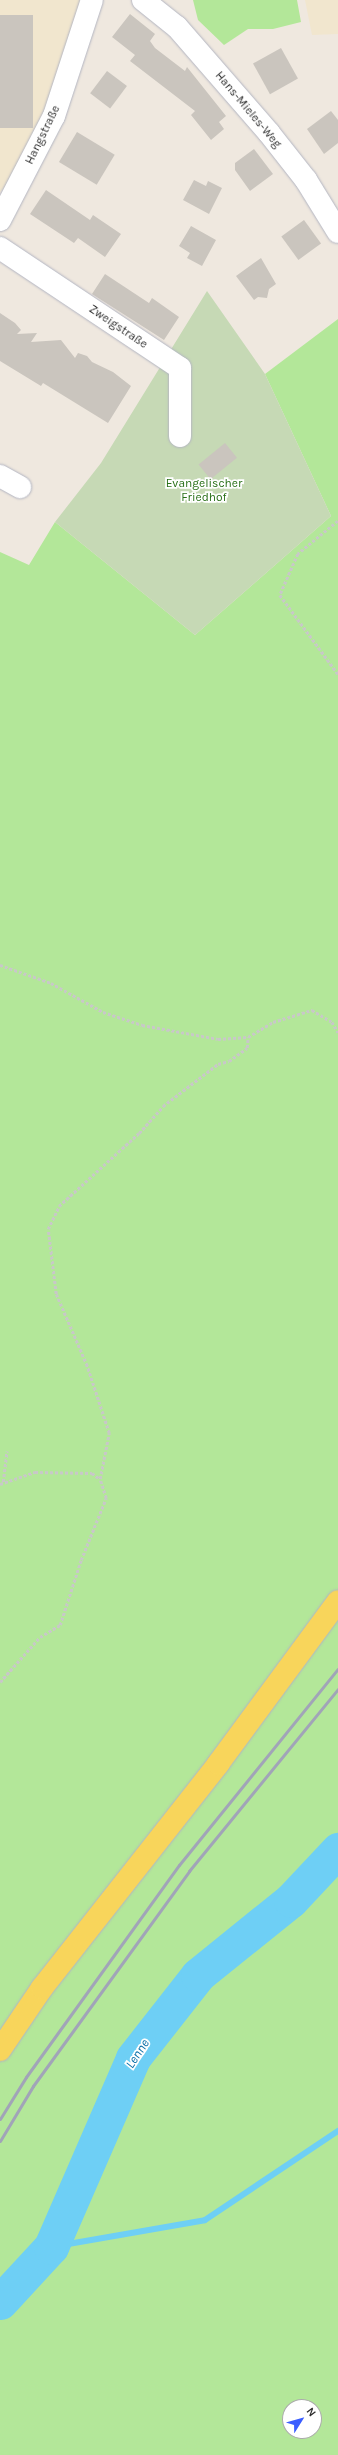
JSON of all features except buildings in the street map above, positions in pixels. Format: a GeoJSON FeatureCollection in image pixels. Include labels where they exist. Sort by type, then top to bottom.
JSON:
{"type":"FeatureCollection","features":[{"type":"Feature","properties":{"kind":"main road"},"geometry":{"type":"LineString","coordinates":[[0,2050],[42,1988],[218,1764],[338,1601]]}},
{"type":"Feature","properties":{"kind":"street","name":"Hangstraße"},"geometry":{"type":"LineString","coordinates":[[2,213],[54,116],[92,0]]}},
{"type":"Feature","properties":{"kind":"street","name":"Hans-Mieles-Weg"},"geometry":{"type":"LineString","coordinates":[[143,0],[177,27],[269,133],[306,180],[338,232]]}},
{"type":"Feature","properties":{"kind":"street","name":"Zweigstraße"},"geometry":{"type":"LineString","coordinates":[[0,248],[180,368],[180,436]]}},
{"type":"Feature","properties":{"kind":"street"},"geometry":{"type":"LineString","coordinates":[[0,476],[20,487]]}},
{"type":"Feature","properties":{"kind":"path"},"geometry":{"type":"LineString","coordinates":[[338,522],[298,554],[280,595],[338,674]]}},
{"type":"Feature","properties":{"kind":"path"},"geometry":{"type":"LineString","coordinates":[[0,965],[51,983],[103,1012],[142,1025],[218,1039],[248,1037],[274,1022],[312,1010],[332,1022],[338,1032]]}},
{"type":"Feature","properties":{"kind":"path"},"geometry":{"type":"LineString","coordinates":[[0,1682],[40,1637],[60,1625],[81,1560],[106,1498],[100,1479],[109,1433],[87,1366],[56,1294],[48,1229],[59,1206],[139,1133],[162,1106],[218,1064],[229,1061],[247,1048],[248,1037]]}},
{"type":"Feature","properties":{"kind":"path"},"geometry":{"type":"LineString","coordinates":[[7,1451],[2,1483],[35,1472],[92,1473],[100,1479]]}},
{"type":"Feature","properties":{"kind":"shaded area"},"geometry":{"type":"Polygon","coordinates":[[[0,0],[85,0],[27,163],[0,192],[0,0]]]}},
{"type":"Feature","properties":{"kind":"shaded area"},"geometry":{"type":"Polygon","coordinates":[[[305,0],[338,0],[338,34],[312,35],[305,0]]]}},
{"type":"Feature","properties":{"kind":"green space"},"geometry":{"type":"Polygon","coordinates":[[[193,0],[297,0],[301,22],[273,29],[248,29],[224,45],[198,20],[193,0]]]}},
{"type":"Feature","properties":{"kind":"green space","name":"Evangelischer Friedhof"},"geometry":{"type":"Polygon","coordinates":[[[207,291],[265,374],[331,516],[195,635],[55,522],[101,463],[207,291]]]}},
{"type":"Feature","properties":{"kind":"green space"},"geometry":{"type":"Polygon","coordinates":[[[338,319],[338,2455],[0,2455],[0,552],[29,565],[55,522],[195,635],[331,516],[265,374],[338,319]]]}},
{"type":"Feature","properties":{"kind":"waterway","name":"Lenne"},"geometry":{"type":"LineString","coordinates":[[0,2302],[51,2247],[133,2058],[198,1975],[291,1900],[338,1850]]}},
{"type":"Feature","properties":{"kind":"waterway"},"geometry":{"type":"LineString","coordinates":[[51,2247],[205,2220],[338,2131]]}},
{"type":"Feature","properties":{"kind":"railway"},"geometry":{"type":"LineString","coordinates":[[0,2119],[26,2077],[179,1865],[338,1669]]}},
{"type":"Feature","properties":{"kind":"railway"},"geometry":{"type":"LineString","coordinates":[[0,2141],[33,2086],[189,1871],[338,1689]]}}]}
